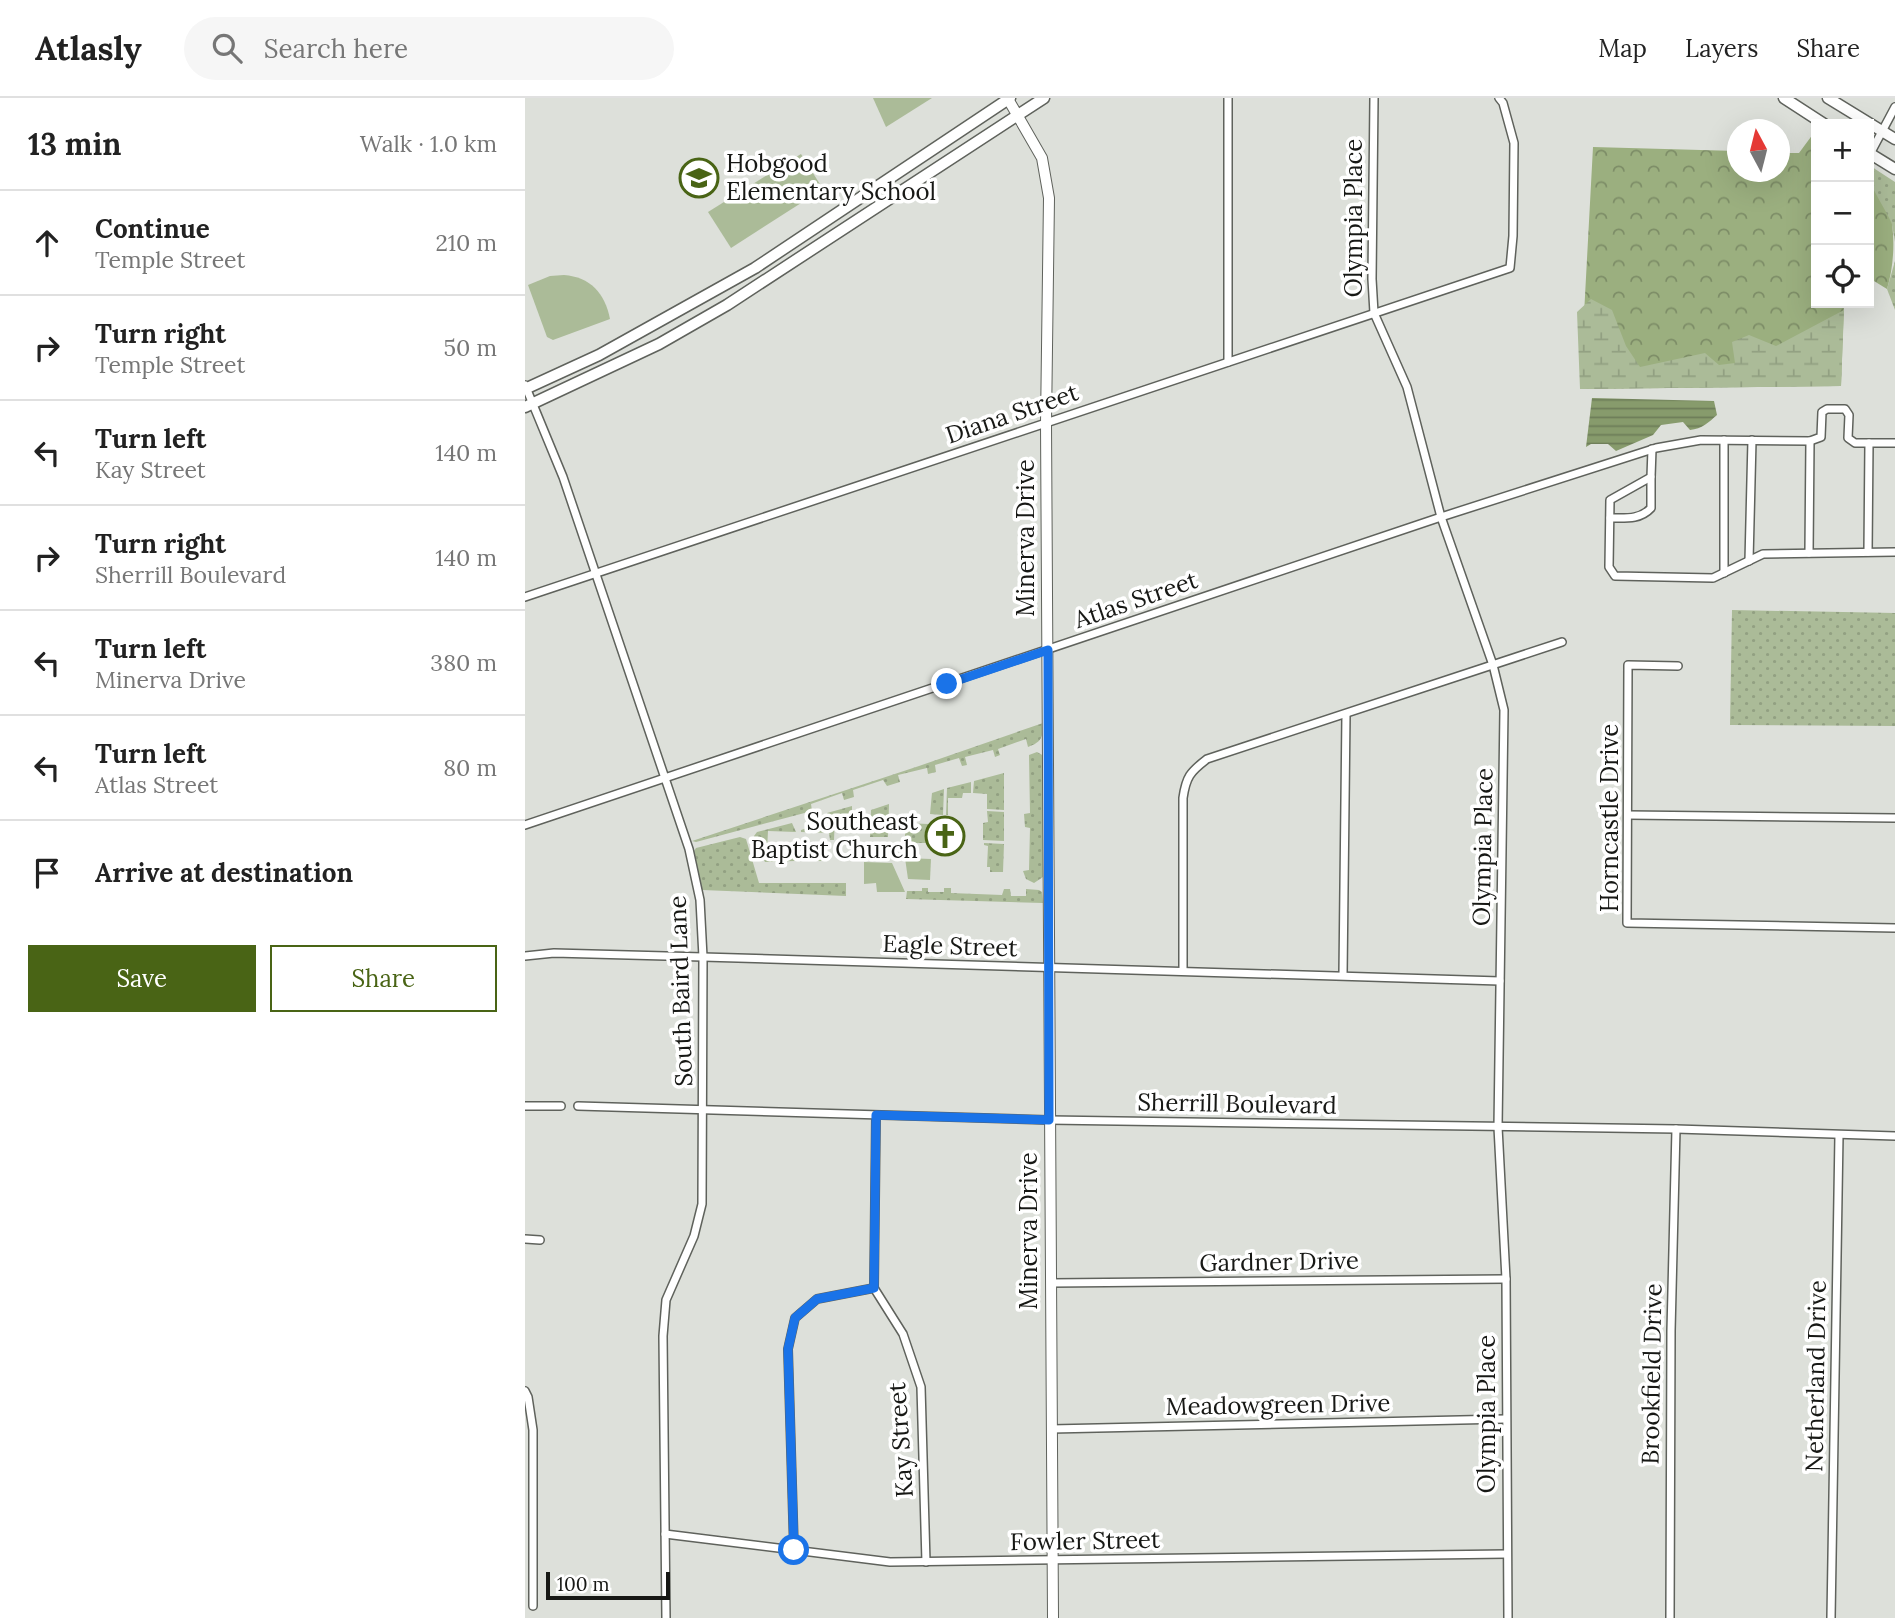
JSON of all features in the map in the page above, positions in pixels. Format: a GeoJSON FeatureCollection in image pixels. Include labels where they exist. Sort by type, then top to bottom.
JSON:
{"type":"FeatureCollection","features":[{"type":"Feature","properties":{"kind":"main road"},"geometry":{"type":"LineString","coordinates":[[525,388],[599,355],[755,268],[1009,98]]}},
{"type":"Feature","properties":{"kind":"main road"},"geometry":{"type":"LineString","coordinates":[[529,405],[659,344],[727,305],[1044,98]]}},
{"type":"Feature","properties":{"kind":"main road"},"geometry":{"type":"LineString","coordinates":[[1784,98],[1816,119]]}},
{"type":"Feature","properties":{"kind":"main road"},"geometry":{"type":"LineString","coordinates":[[1828,98],[1895,139]]}},
{"type":"Feature","properties":{"kind":"main road"},"geometry":{"type":"LineString","coordinates":[[1874,156],[1895,169]]}},
{"type":"Feature","properties":{"kind":"street","name":"Minerva Drive"},"geometry":{"type":"LineString","coordinates":[[1009,98],[1042,158],[1049,198],[1046,423],[1047,968],[1053,1618]]}},
{"type":"Feature","properties":{"kind":"street"},"geometry":{"type":"LineString","coordinates":[[1228,98],[1228,362]]}},
{"type":"Feature","properties":{"kind":"street","name":"Olympia Place"},"geometry":{"type":"LineString","coordinates":[[1374,98],[1374,313],[1407,387],[1441,517],[1493,665],[1504,710],[1498,1127],[1506,1279],[1508,1618]]}},
{"type":"Feature","properties":{"kind":"street","name":"Diana Street"},"geometry":{"type":"LineString","coordinates":[[525,597],[1510,268],[1514,143],[1503,103],[1499,98]]}},
{"type":"Feature","properties":{"kind":"street"},"geometry":{"type":"LineString","coordinates":[[1874,145],[1895,107]]}},
{"type":"Feature","properties":{"kind":"street","name":"South Baird Lane"},"geometry":{"type":"LineString","coordinates":[[525,388],[529,405],[563,477],[597,573],[689,849],[698,888],[703,957],[702,1203],[694,1236],[666,1300],[663,1336],[666,1618]]}},
{"type":"Feature","properties":{"kind":"street"},"geometry":{"type":"LineString","coordinates":[[1809,553],[1810,441],[1821,437],[1822,412],[1827,409],[1845,409],[1849,415],[1848,438],[1855,443],[1895,443]]}},
{"type":"Feature","properties":{"kind":"street"},"geometry":{"type":"LineString","coordinates":[[1724,440],[1724,573]]}},
{"type":"Feature","properties":{"kind":"street","name":"Atlas Street"},"geometry":{"type":"LineString","coordinates":[[525,825],[1441,517],[1652,449],[1674,443],[1724,440],[1810,441]]}},
{"type":"Feature","properties":{"kind":"street"},"geometry":{"type":"LineString","coordinates":[[1749,561],[1752,440]]}},
{"type":"Feature","properties":{"kind":"street"},"geometry":{"type":"LineString","coordinates":[[1868,552],[1869,443]]}},
{"type":"Feature","properties":{"kind":"street"},"geometry":{"type":"LineString","coordinates":[[1610,518],[1637,517],[1651,508],[1652,449]]}},
{"type":"Feature","properties":{"kind":"street"},"geometry":{"type":"LineString","coordinates":[[1651,477],[1610,500],[1609,567],[1615,576],[1713,578],[1763,554],[1895,552]]}},
{"type":"Feature","properties":{"kind":"street"},"geometry":{"type":"LineString","coordinates":[[1183,971],[1183,799],[1185,783],[1192,770],[1207,759],[1562,642]]}},
{"type":"Feature","properties":{"kind":"street","name":"Horncastle Drive"},"geometry":{"type":"LineString","coordinates":[[1678,666],[1628,665],[1627,923],[1895,928]]}},
{"type":"Feature","properties":{"kind":"street"},"geometry":{"type":"LineString","coordinates":[[1343,975],[1346,714]]}},
{"type":"Feature","properties":{"kind":"street"},"geometry":{"type":"LineString","coordinates":[[1628,815],[1895,818]]}},
{"type":"Feature","properties":{"kind":"street","name":"Eagle Street"},"geometry":{"type":"LineString","coordinates":[[525,956],[554,953],[1500,981]]}},
{"type":"Feature","properties":{"kind":"street"},"geometry":{"type":"LineString","coordinates":[[525,1106],[561,1106]]}},
{"type":"Feature","properties":{"kind":"street","name":"Sherrill Boulevard"},"geometry":{"type":"LineString","coordinates":[[578,1106],[1049,1120],[1676,1129],[1895,1136]]}},
{"type":"Feature","properties":{"kind":"street"},"geometry":{"type":"LineString","coordinates":[[794,1550],[788,1349],[795,1318],[817,1299],[874,1288],[876,1115]]}},
{"type":"Feature","properties":{"kind":"street","name":"Brookfield Drive"},"geometry":{"type":"LineString","coordinates":[[1670,1618],[1671,1331],[1676,1129]]}},
{"type":"Feature","properties":{"kind":"street","name":"Netherland Drive"},"geometry":{"type":"LineString","coordinates":[[1831,1618],[1839,1135]]}},
{"type":"Feature","properties":{"kind":"street"},"geometry":{"type":"LineString","coordinates":[[525,1239],[540,1240]]}},
{"type":"Feature","properties":{"kind":"street","name":"Gardner Drive"},"geometry":{"type":"LineString","coordinates":[[1051,1283],[1506,1279]]}},
{"type":"Feature","properties":{"kind":"street","name":"Kay Street"},"geometry":{"type":"LineString","coordinates":[[874,1288],[903,1334],[921,1387],[926,1562]]}},
{"type":"Feature","properties":{"kind":"street"},"geometry":{"type":"LineString","coordinates":[[525,1391],[528,1397],[529,1555],[533,1606]]}},
{"type":"Feature","properties":{"kind":"street","name":"Meadowgreen Drive"},"geometry":{"type":"LineString","coordinates":[[1051,1429],[1505,1419]]}},
{"type":"Feature","properties":{"kind":"street","name":"Fowler Street"},"geometry":{"type":"LineString","coordinates":[[665,1534],[890,1562],[1507,1554]]}},
{"type":"Feature","properties":{"kind":"green space"},"geometry":{"type":"Polygon","coordinates":[[[873,98],[932,98],[886,127],[873,98]]]}},
{"type":"Feature","properties":{"kind":"green space"},"geometry":{"type":"Polygon","coordinates":[[[1811,137],[1811,308],[1844,308],[1841,386],[1580,389],[1593,147],[1727,151],[1727,182],[1790,182],[1790,153],[1799,153],[1811,137]]]}},
{"type":"Feature","properties":{"kind":"green space"},"geometry":{"type":"Polygon","coordinates":[[[801,154],[823,189],[731,248],[708,212],[801,154]]]}},
{"type":"Feature","properties":{"kind":"green space"},"geometry":{"type":"Polygon","coordinates":[[[1874,171],[1895,182],[1895,242],[1892,225],[1874,193],[1874,171]]]}},
{"type":"Feature","properties":{"kind":"green space"},"geometry":{"type":"Polygon","coordinates":[[[1874,191],[1892,224],[1893,257],[1887,289],[1874,281],[1874,191]]]}},
{"type":"Feature","properties":{"kind":"green space"},"geometry":{"type":"Polygon","coordinates":[[[1895,261],[1895,310],[1887,289],[1895,261]]]}},
{"type":"Feature","properties":{"kind":"green space"},"geometry":{"type":"Polygon","coordinates":[[[564,275],[581,279],[595,288],[604,301],[610,319],[553,340],[547,337],[528,285],[550,276],[564,275]]]}},
{"type":"Feature","properties":{"kind":"green space"},"geometry":{"type":"Polygon","coordinates":[[[1591,299],[1612,310],[1626,346],[1640,367],[1705,353],[1719,365],[1735,363],[1732,342],[1749,335],[1776,346],[1844,310],[1841,386],[1580,389],[1577,312],[1591,299]]]}},
{"type":"Feature","properties":{"kind":"green space"},"geometry":{"type":"Polygon","coordinates":[[[1732,610],[1895,613],[1895,726],[1730,725],[1732,610]]]}},
{"type":"Feature","properties":{"kind":"green space"},"geometry":{"type":"Polygon","coordinates":[[[1043,723],[1041,738],[1028,747],[1026,739],[998,749],[1000,755],[995,757],[993,750],[965,757],[967,765],[962,766],[959,758],[935,765],[936,772],[928,774],[927,768],[898,775],[900,782],[887,786],[883,780],[853,790],[854,797],[844,800],[842,793],[811,804],[812,811],[692,841],[919,766],[1043,723]]]}},
{"type":"Feature","properties":{"kind":"green space"},"geometry":{"type":"Polygon","coordinates":[[[1037,752],[1044,756],[1043,877],[1034,883],[1026,879],[1023,871],[1029,870],[1030,828],[1025,827],[1024,814],[1030,813],[1029,755],[1037,752]]]}},
{"type":"Feature","properties":{"kind":"green space"},"geometry":{"type":"Polygon","coordinates":[[[1004,773],[1004,810],[987,809],[987,794],[973,793],[974,781],[1004,773]]]}},
{"type":"Feature","properties":{"kind":"green space"},"geometry":{"type":"Polygon","coordinates":[[[971,782],[971,793],[963,793],[962,798],[948,798],[946,815],[947,788],[971,782]]]}},
{"type":"Feature","properties":{"kind":"green space"},"geometry":{"type":"Polygon","coordinates":[[[944,789],[943,815],[930,814],[932,793],[944,789]]]}},
{"type":"Feature","properties":{"kind":"green space"},"geometry":{"type":"Polygon","coordinates":[[[889,804],[888,837],[870,837],[871,810],[889,804]]]}},
{"type":"Feature","properties":{"kind":"green space"},"geometry":{"type":"Polygon","coordinates":[[[852,806],[852,816],[835,815],[834,840],[830,840],[829,833],[801,832],[829,821],[827,813],[852,806]]]}},
{"type":"Feature","properties":{"kind":"green space"},"geometry":{"type":"Polygon","coordinates":[[[987,811],[1004,812],[1004,841],[983,840],[983,823],[988,822],[987,811]]]}},
{"type":"Feature","properties":{"kind":"green space"},"geometry":{"type":"Polygon","coordinates":[[[792,823],[796,832],[768,831],[767,851],[796,853],[795,861],[765,862],[754,836],[757,832],[792,823]]]}},
{"type":"Feature","properties":{"kind":"green space"},"geometry":{"type":"Polygon","coordinates":[[[905,823],[928,824],[927,843],[905,843],[905,823]]]}},
{"type":"Feature","properties":{"kind":"green space"},"geometry":{"type":"Polygon","coordinates":[[[740,837],[746,839],[759,883],[846,883],[846,896],[702,890],[694,851],[696,848],[740,837]]]}},
{"type":"Feature","properties":{"kind":"green space"},"geometry":{"type":"Polygon","coordinates":[[[984,843],[1004,844],[1003,872],[990,872],[990,867],[987,867],[988,846],[984,843]]]}},
{"type":"Feature","properties":{"kind":"green space"},"geometry":{"type":"Polygon","coordinates":[[[800,853],[827,854],[828,861],[799,861],[800,853]]]}},
{"type":"Feature","properties":{"kind":"green space"},"geometry":{"type":"Polygon","coordinates":[[[905,858],[931,859],[930,880],[908,879],[905,858]]]}},
{"type":"Feature","properties":{"kind":"green space"},"geometry":{"type":"Polygon","coordinates":[[[864,862],[892,863],[905,892],[877,892],[876,883],[864,884],[864,862]]]}},
{"type":"Feature","properties":{"kind":"green space"},"geometry":{"type":"Polygon","coordinates":[[[922,888],[928,888],[928,892],[944,892],[944,888],[951,888],[951,893],[1002,895],[1004,889],[1010,889],[1011,896],[1026,896],[1026,889],[1039,890],[1042,892],[1043,903],[906,899],[907,891],[922,891],[922,888]]]}},
{"type":"Feature","properties":{"kind":"shaded area"},"geometry":{"type":"Polygon","coordinates":[[[1592,398],[1714,401],[1717,415],[1705,425],[1690,430],[1683,422],[1661,425],[1653,435],[1616,451],[1608,444],[1591,444],[1586,447],[1592,398]]]}},
{"type":"Feature","properties":{"kind":"place","name":"Hobgood Elementary School"},"geometry":{"type":"Point","coordinates":[699,178]}},
{"type":"Feature","properties":{"kind":"place","name":"Southeast Baptist Church"},"geometry":{"type":"Point","coordinates":[945,836]}},
{"type":"Feature","properties":{"kind":"route"},"geometry":{"type":"LineString","coordinates":[[794,1550],[788,1349],[795,1318],[817,1299],[874,1288],[876,1115],[1049,1120],[1048,650],[947,684]]}}]}
